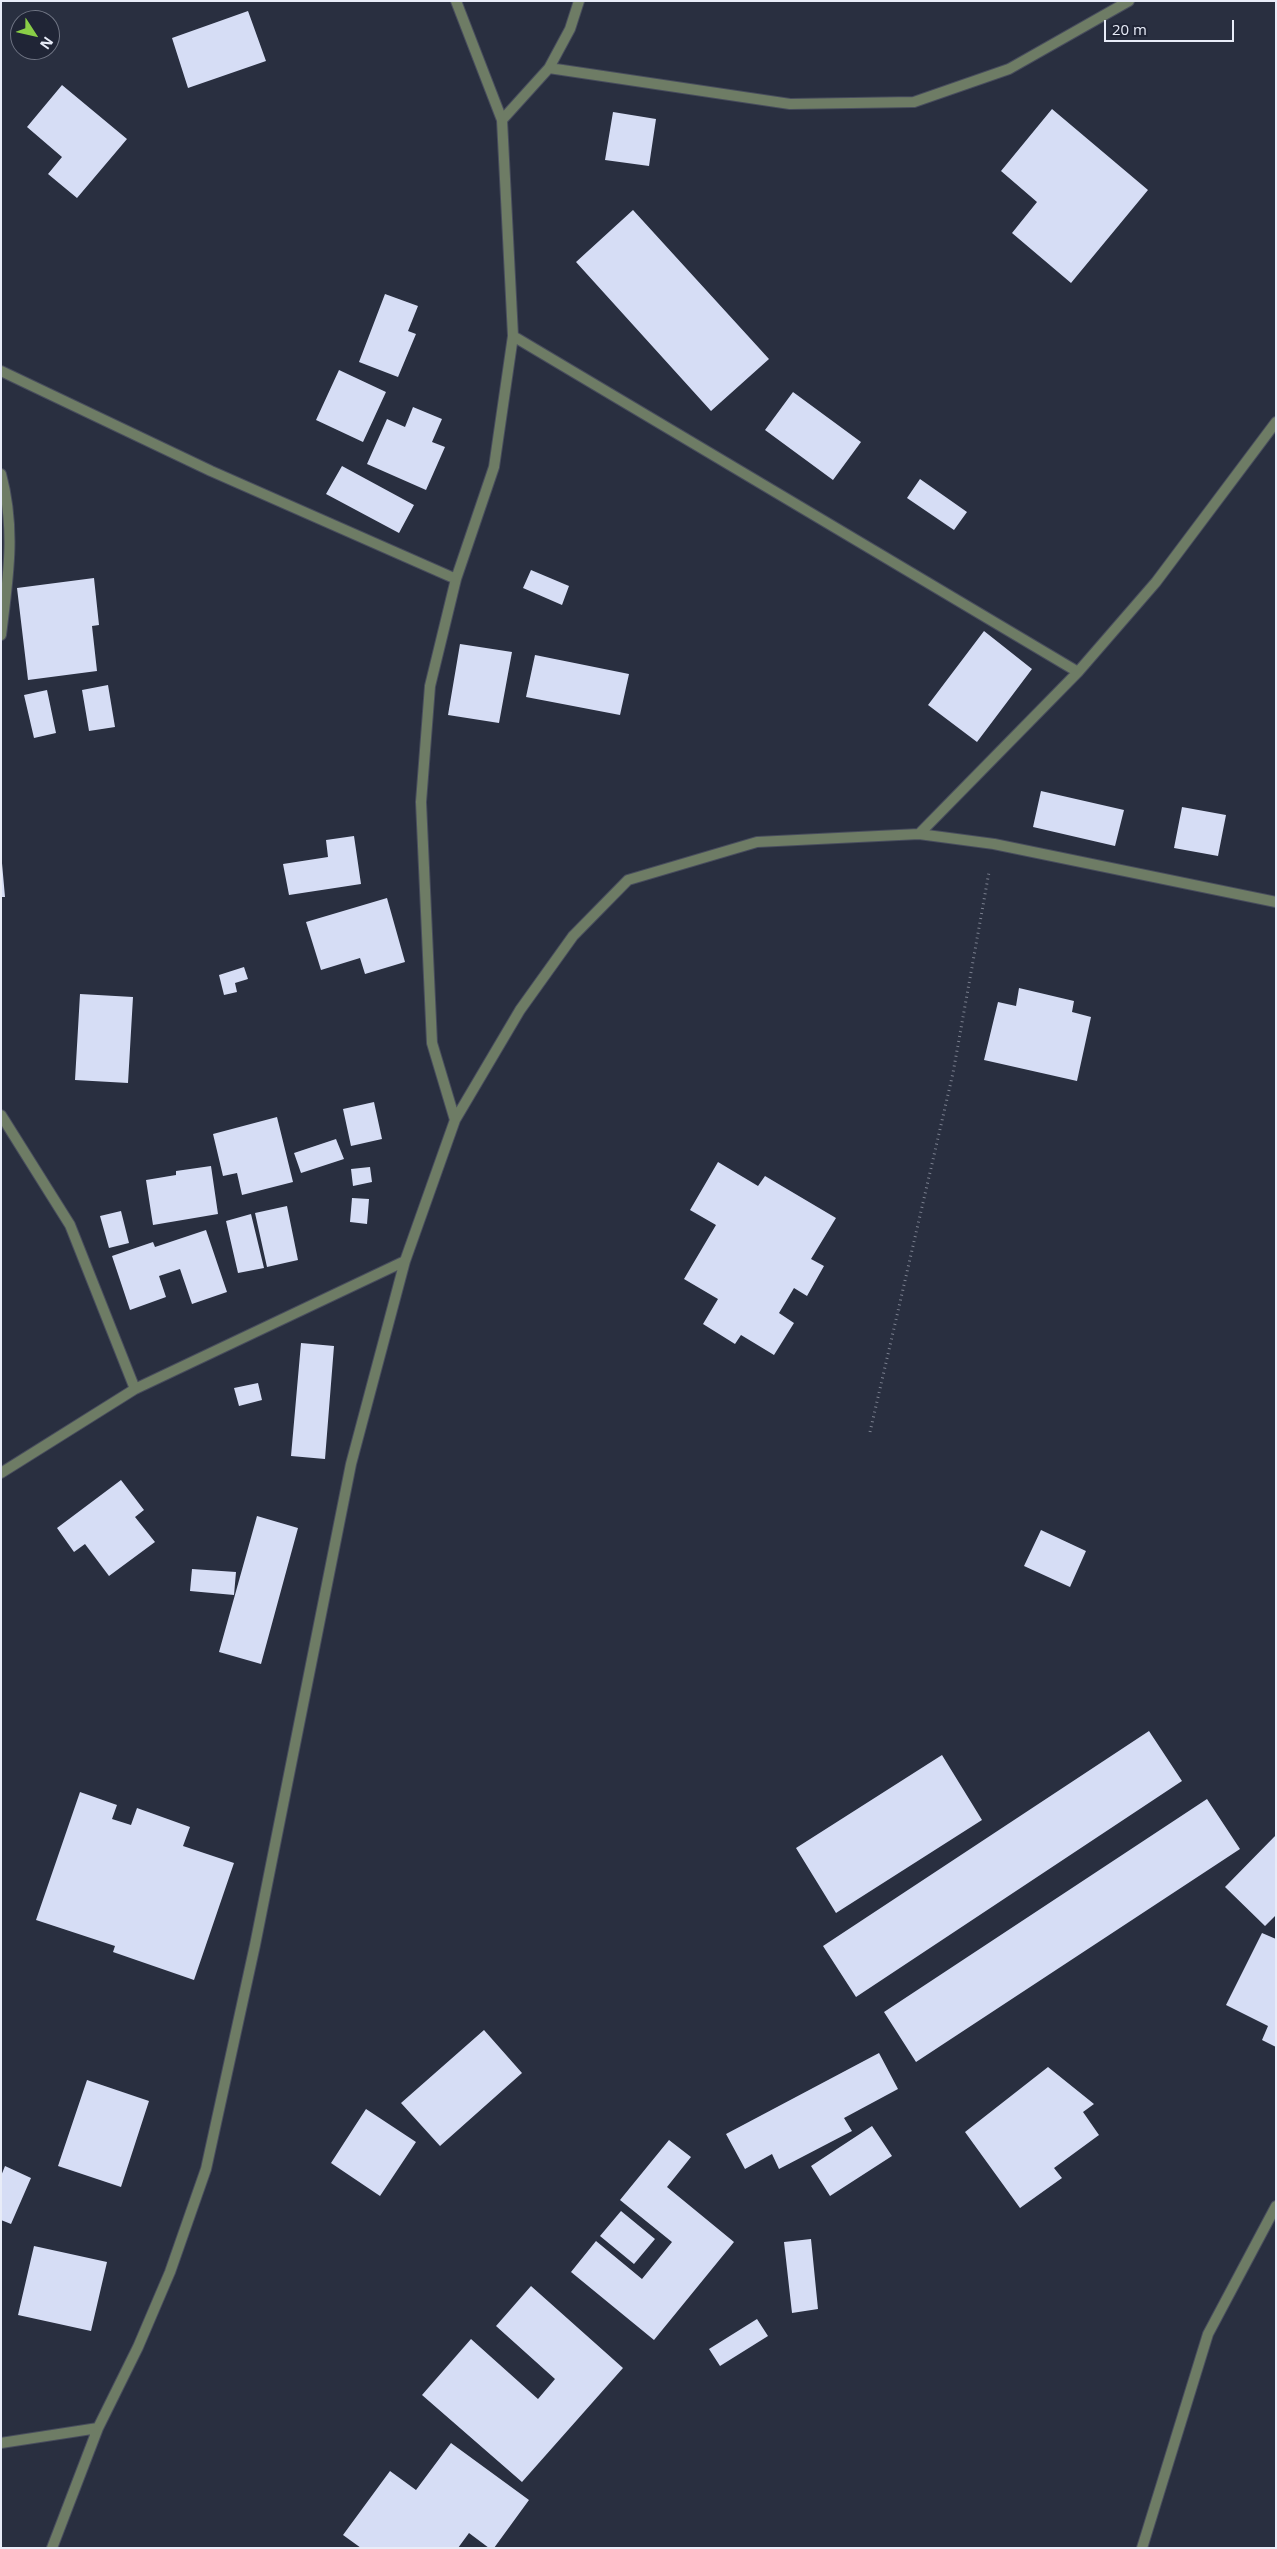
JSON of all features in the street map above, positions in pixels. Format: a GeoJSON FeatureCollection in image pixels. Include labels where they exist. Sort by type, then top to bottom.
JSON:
{"type":"FeatureCollection","features":[{"type":"Feature","properties":{"kind":"street"},"geometry":{"type":"LineString","coordinates":[[455,1120],[432,1042],[421,802],[430,686],[456,579],[494,467],[513,336],[502,120],[456,1]]}},
{"type":"Feature","properties":{"kind":"street"},"geometry":{"type":"LineString","coordinates":[[502,120],[549,68],[570,29],[579,1]]}},
{"type":"Feature","properties":{"kind":"street"},"geometry":{"type":"LineString","coordinates":[[549,68],[790,104],[914,102],[1009,68],[1129,1]]}},
{"type":"Feature","properties":{"kind":"street"},"geometry":{"type":"LineString","coordinates":[[513,336],[1078,672]]}},
{"type":"Feature","properties":{"kind":"street"},"geometry":{"type":"LineString","coordinates":[[1,371],[211,471],[456,579]]}},
{"type":"Feature","properties":{"kind":"street"},"geometry":{"type":"LineString","coordinates":[[919,834],[1078,672],[1156,582],[1276,422]]}},
{"type":"Feature","properties":{"kind":"street"},"geometry":{"type":"LineString","coordinates":[[1,474],[6,491],[11,551],[1,635]]}},
{"type":"Feature","properties":{"kind":"street"},"geometry":{"type":"LineString","coordinates":[[52,2548],[98,2428],[138,2347],[170,2272],[206,2169],[255,1945],[351,1464],[405,1261],[455,1120],[520,1010],[573,936],[628,880],[757,842],[919,834],[994,844],[1276,902]]}},
{"type":"Feature","properties":{"kind":"street"},"geometry":{"type":"LineString","coordinates":[[1,1115],[70,1224],[135,1389]]}},
{"type":"Feature","properties":{"kind":"street"},"geometry":{"type":"LineString","coordinates":[[1,1473],[135,1389],[405,1261]]}},
{"type":"Feature","properties":{"kind":"street"},"geometry":{"type":"LineString","coordinates":[[1142,2548],[1208,2334],[1276,2206]]}},
{"type":"Feature","properties":{"kind":"street"},"geometry":{"type":"LineString","coordinates":[[1,2443],[98,2428]]}},
{"type":"Feature","properties":{"kind":"path"},"geometry":{"type":"LineString","coordinates":[[870,1432],[953,1073],[994,844]]}},
{"type":"Feature","properties":{"kind":"building"},"geometry":{"type":"Polygon","coordinates":[[[248,11],[266,61],[188,88],[172,38],[248,11]]]}},
{"type":"Feature","properties":{"kind":"building"},"geometry":{"type":"Polygon","coordinates":[[[62,85],[127,139],[77,198],[48,174],[62,157],[27,127],[62,85]]]}},
{"type":"Feature","properties":{"kind":"building"},"geometry":{"type":"Polygon","coordinates":[[[1052,109],[1148,190],[1071,283],[1012,233],[1037,202],[1001,171],[1052,109]]]}},
{"type":"Feature","properties":{"kind":"building"},"geometry":{"type":"Polygon","coordinates":[[[613,112],[656,119],[649,166],[605,160],[613,112]]]}},
{"type":"Feature","properties":{"kind":"building"},"geometry":{"type":"Polygon","coordinates":[[[633,210],[769,359],[711,411],[576,262],[633,210]]]}},
{"type":"Feature","properties":{"kind":"building"},"geometry":{"type":"Polygon","coordinates":[[[385,294],[418,306],[408,331],[416,334],[398,377],[359,362],[385,294]]]}},
{"type":"Feature","properties":{"kind":"building"},"geometry":{"type":"Polygon","coordinates":[[[339,370],[386,392],[363,442],[316,420],[339,370]]]}},
{"type":"Feature","properties":{"kind":"building"},"geometry":{"type":"Polygon","coordinates":[[[793,392],[861,442],[833,480],[765,430],[793,392]]]}},
{"type":"Feature","properties":{"kind":"building"},"geometry":{"type":"Polygon","coordinates":[[[413,407],[442,419],[432,442],[445,447],[426,490],[367,464],[387,419],[405,427],[413,407]]]}},
{"type":"Feature","properties":{"kind":"building"},"geometry":{"type":"Polygon","coordinates":[[[342,466],[414,505],[399,533],[326,494],[342,466]]]}},
{"type":"Feature","properties":{"kind":"building"},"geometry":{"type":"Polygon","coordinates":[[[920,479],[967,512],[954,530],[907,498],[920,479]]]}},
{"type":"Feature","properties":{"kind":"building"},"geometry":{"type":"Polygon","coordinates":[[[531,570],[569,586],[562,605],[523,588],[531,570]]]}},
{"type":"Feature","properties":{"kind":"building"},"geometry":{"type":"Polygon","coordinates":[[[94,578],[99,625],[92,626],[97,671],[28,680],[17,588],[94,578]]]}},
{"type":"Feature","properties":{"kind":"building"},"geometry":{"type":"Polygon","coordinates":[[[984,631],[1032,669],[977,742],[928,705],[984,631]]]}},
{"type":"Feature","properties":{"kind":"building"},"geometry":{"type":"Polygon","coordinates":[[[460,644],[512,652],[499,723],[448,715],[460,644]]]}},
{"type":"Feature","properties":{"kind":"building"},"geometry":{"type":"Polygon","coordinates":[[[535,655],[629,674],[620,715],[526,697],[535,655]]]}},
{"type":"Feature","properties":{"kind":"building"},"geometry":{"type":"Polygon","coordinates":[[[108,685],[115,727],[89,731],[82,690],[108,685]]]}},
{"type":"Feature","properties":{"kind":"building"},"geometry":{"type":"Polygon","coordinates":[[[47,690],[56,733],[34,738],[24,695],[47,690]]]}},
{"type":"Feature","properties":{"kind":"building"},"geometry":{"type":"Polygon","coordinates":[[[1041,791],[1124,810],[1115,846],[1033,827],[1041,791]]]}},
{"type":"Feature","properties":{"kind":"building"},"geometry":{"type":"Polygon","coordinates":[[[1182,807],[1226,815],[1218,856],[1174,848],[1182,807]]]}},
{"type":"Feature","properties":{"kind":"building"},"geometry":{"type":"Polygon","coordinates":[[[354,836],[361,884],[289,895],[283,864],[328,857],[326,840],[354,836]]]}},
{"type":"Feature","properties":{"kind":"building"},"geometry":{"type":"Polygon","coordinates":[[[1,852],[5,897],[1,897],[1,852]]]}},
{"type":"Feature","properties":{"kind":"building"},"geometry":{"type":"Polygon","coordinates":[[[387,898],[405,962],[365,974],[360,958],[321,970],[306,922],[387,898]]]}},
{"type":"Feature","properties":{"kind":"building"},"geometry":{"type":"Polygon","coordinates":[[[244,967],[248,979],[235,983],[237,992],[224,995],[219,975],[244,967]]]}},
{"type":"Feature","properties":{"kind":"building"},"geometry":{"type":"Polygon","coordinates":[[[1019,988],[1074,1001],[1072,1012],[1091,1017],[1077,1081],[984,1060],[998,1002],[1016,1006],[1019,988]]]}},
{"type":"Feature","properties":{"kind":"building"},"geometry":{"type":"Polygon","coordinates":[[[80,994],[133,997],[128,1083],[75,1080],[80,994]]]}},
{"type":"Feature","properties":{"kind":"building"},"geometry":{"type":"Polygon","coordinates":[[[374,1102],[382,1139],[351,1146],[343,1109],[374,1102]]]}},
{"type":"Feature","properties":{"kind":"building"},"geometry":{"type":"Polygon","coordinates":[[[277,1117],[293,1182],[242,1195],[237,1173],[223,1176],[213,1134],[277,1117]]]}},
{"type":"Feature","properties":{"kind":"building"},"geometry":{"type":"Polygon","coordinates":[[[336,1139],[344,1159],[301,1173],[294,1153],[336,1139]]]}},
{"type":"Feature","properties":{"kind":"building"},"geometry":{"type":"Polygon","coordinates":[[[718,1162],[758,1186],[765,1176],[836,1218],[811,1259],[824,1266],[807,1296],[794,1288],[779,1313],[794,1323],[774,1355],[741,1335],[735,1344],[703,1324],[718,1299],[684,1279],[716,1225],[690,1210],[718,1162]]]}},
{"type":"Feature","properties":{"kind":"building"},"geometry":{"type":"Polygon","coordinates":[[[211,1166],[218,1214],[153,1225],[146,1180],[176,1175],[176,1171],[211,1166]]]}},
{"type":"Feature","properties":{"kind":"building"},"geometry":{"type":"Polygon","coordinates":[[[370,1167],[372,1182],[353,1186],[351,1169],[370,1167]]]}},
{"type":"Feature","properties":{"kind":"building"},"geometry":{"type":"Polygon","coordinates":[[[352,1198],[369,1199],[367,1224],[350,1222],[352,1198]]]}},
{"type":"Feature","properties":{"kind":"building"},"geometry":{"type":"Polygon","coordinates":[[[287,1206],[298,1260],[267,1267],[255,1213],[287,1206]]]}},
{"type":"Feature","properties":{"kind":"building"},"geometry":{"type":"Polygon","coordinates":[[[121,1211],[129,1243],[109,1248],[100,1216],[121,1211]]]}},
{"type":"Feature","properties":{"kind":"building"},"geometry":{"type":"Polygon","coordinates":[[[251,1214],[264,1268],[238,1273],[226,1221],[251,1214]]]}},
{"type":"Feature","properties":{"kind":"building"},"geometry":{"type":"Polygon","coordinates":[[[206,1230],[227,1292],[192,1304],[180,1269],[159,1276],[166,1297],[130,1310],[112,1256],[153,1242],[155,1247],[206,1230]]]}},
{"type":"Feature","properties":{"kind":"building"},"geometry":{"type":"Polygon","coordinates":[[[301,1343],[334,1346],[325,1459],[291,1456],[301,1343]]]}},
{"type":"Feature","properties":{"kind":"building"},"geometry":{"type":"Polygon","coordinates":[[[258,1383],[262,1400],[239,1406],[234,1388],[258,1383]]]}},
{"type":"Feature","properties":{"kind":"building"},"geometry":{"type":"Polygon","coordinates":[[[121,1480],[144,1510],[135,1517],[155,1542],[109,1576],[85,1544],[74,1552],[57,1528],[121,1480]]]}},
{"type":"Feature","properties":{"kind":"building"},"geometry":{"type":"Polygon","coordinates":[[[257,1516],[298,1528],[261,1664],[219,1652],[257,1516]]]}},
{"type":"Feature","properties":{"kind":"building"},"geometry":{"type":"Polygon","coordinates":[[[1041,1530],[1086,1551],[1070,1587],[1024,1566],[1041,1530]]]}},
{"type":"Feature","properties":{"kind":"building"},"geometry":{"type":"Polygon","coordinates":[[[192,1569],[236,1572],[234,1595],[190,1591],[192,1569]]]}},
{"type":"Feature","properties":{"kind":"building"},"geometry":{"type":"Polygon","coordinates":[[[1149,1731],[1182,1781],[856,1997],[823,1946],[1149,1731]]]}},
{"type":"Feature","properties":{"kind":"building"},"geometry":{"type":"Polygon","coordinates":[[[942,1755],[982,1820],[836,1913],[796,1848],[942,1755]]]}},
{"type":"Feature","properties":{"kind":"building"},"geometry":{"type":"Polygon","coordinates":[[[80,1792],[117,1805],[112,1819],[131,1825],[137,1808],[190,1827],[183,1846],[234,1863],[194,1980],[113,1952],[115,1946],[36,1920],[80,1792]]]}},
{"type":"Feature","properties":{"kind":"building"},"geometry":{"type":"Polygon","coordinates":[[[1207,1799],[1240,1849],[916,2062],[884,2012],[1207,1799]]]}},
{"type":"Feature","properties":{"kind":"building"},"geometry":{"type":"Polygon","coordinates":[[[1276,1835],[1276,1915],[1265,1926],[1225,1887],[1276,1835]]]}},
{"type":"Feature","properties":{"kind":"building"},"geometry":{"type":"Polygon","coordinates":[[[1262,1933],[1276,1939],[1276,2047],[1262,2040],[1268,2026],[1226,2005],[1262,1933]]]}},
{"type":"Feature","properties":{"kind":"building"},"geometry":{"type":"Polygon","coordinates":[[[484,2030],[522,2073],[440,2146],[401,2103],[484,2030]]]}},
{"type":"Feature","properties":{"kind":"building"},"geometry":{"type":"Polygon","coordinates":[[[879,2053],[898,2089],[844,2118],[852,2131],[779,2169],[772,2154],[745,2169],[726,2134],[879,2053]]]}},
{"type":"Feature","properties":{"kind":"building"},"geometry":{"type":"Polygon","coordinates":[[[1048,2067],[1094,2104],[1083,2112],[1099,2135],[1054,2168],[1062,2178],[1020,2208],[965,2132],[1048,2067]]]}},
{"type":"Feature","properties":{"kind":"building"},"geometry":{"type":"Polygon","coordinates":[[[87,2080],[149,2101],[121,2187],[58,2166],[87,2080]]]}},
{"type":"Feature","properties":{"kind":"building"},"geometry":{"type":"Polygon","coordinates":[[[366,2109],[416,2142],[380,2196],[331,2163],[366,2109]]]}},
{"type":"Feature","properties":{"kind":"building"},"geometry":{"type":"Polygon","coordinates":[[[872,2126],[892,2156],[830,2196],[811,2166],[872,2126]]]}},
{"type":"Feature","properties":{"kind":"building"},"geometry":{"type":"Polygon","coordinates":[[[669,2140],[691,2157],[667,2187],[734,2242],[654,2340],[571,2272],[596,2241],[642,2279],[672,2242],[620,2200],[669,2140]]]}},
{"type":"Feature","properties":{"kind":"building"},"geometry":{"type":"Polygon","coordinates":[[[5,2166],[31,2178],[11,2224],[1,2220],[1,2176],[5,2166]]]}},
{"type":"Feature","properties":{"kind":"building"},"geometry":{"type":"Polygon","coordinates":[[[621,2211],[655,2239],[634,2264],[600,2236],[621,2211]]]}},
{"type":"Feature","properties":{"kind":"building"},"geometry":{"type":"Polygon","coordinates":[[[811,2239],[818,2309],[792,2313],[784,2242],[811,2239]]]}},
{"type":"Feature","properties":{"kind":"building"},"geometry":{"type":"Polygon","coordinates":[[[34,2246],[107,2262],[91,2331],[18,2315],[34,2246]]]}},
{"type":"Feature","properties":{"kind":"building"},"geometry":{"type":"Polygon","coordinates":[[[531,2286],[623,2368],[522,2482],[422,2395],[471,2339],[538,2399],[555,2379],[496,2326],[531,2286]]]}},
{"type":"Feature","properties":{"kind":"building"},"geometry":{"type":"Polygon","coordinates":[[[757,2319],[768,2336],[720,2366],[709,2349],[757,2319]]]}},
{"type":"Feature","properties":{"kind":"building"},"geometry":{"type":"Polygon","coordinates":[[[451,2443],[529,2500],[494,2548],[489,2548],[469,2533],[458,2548],[361,2548],[343,2535],[390,2471],[416,2490],[451,2443]]]}}]}
